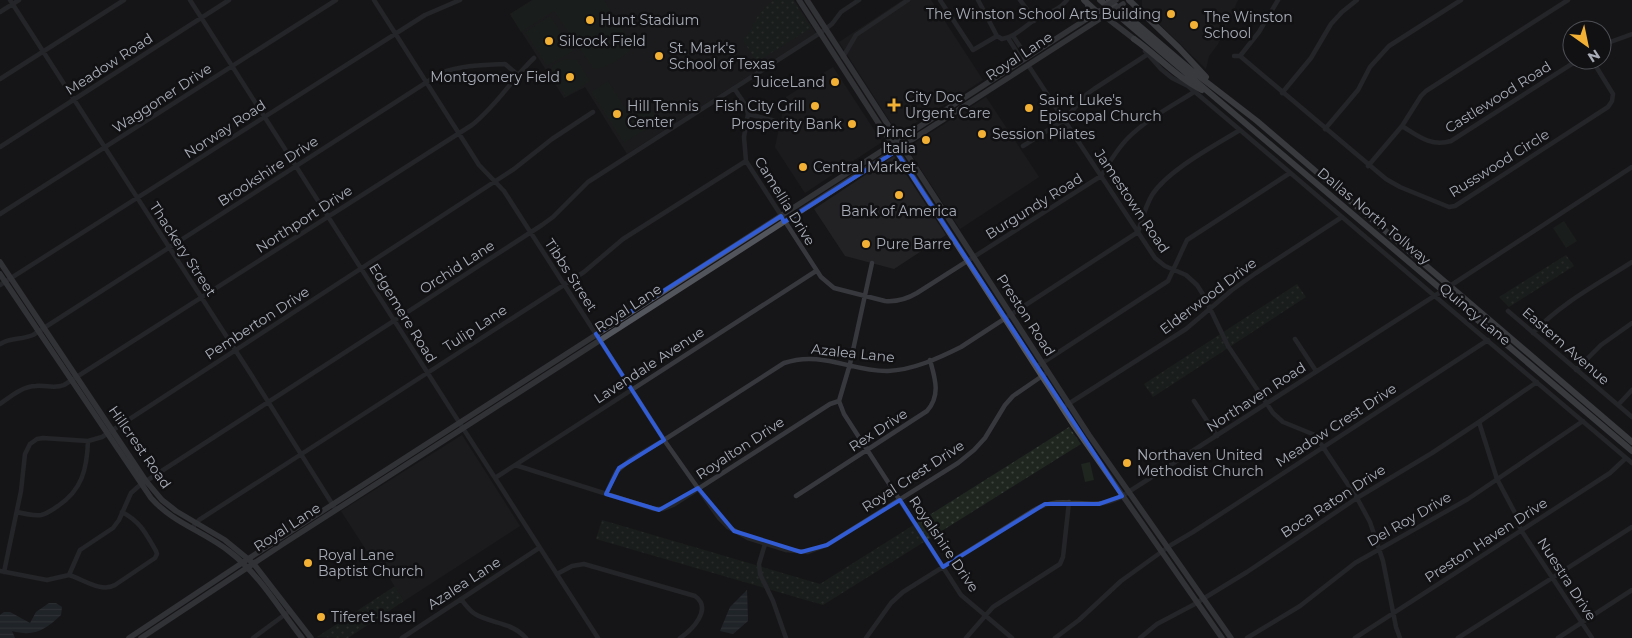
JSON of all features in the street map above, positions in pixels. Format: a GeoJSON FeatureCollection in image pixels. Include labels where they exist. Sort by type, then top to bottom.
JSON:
{"type":"FeatureCollection","features":[{"type":"Feature","properties":{"kind":"highway","name":"Dallas North Tollway"},"geometry":{"type":"LineString","coordinates":[[1100,0],[1216,94],[1632,450]]}},
{"type":"Feature","properties":{"kind":"highway","name":"Dallas North Tollway"},"geometry":{"type":"LineString","coordinates":[[1110,0],[1216,94],[1257,121],[1632,442]]}},
{"type":"Feature","properties":{"kind":"highway"},"geometry":{"type":"LineString","coordinates":[[1137,0],[1139,10]]}},
{"type":"Feature","properties":{"kind":"highway"},"geometry":{"type":"LineString","coordinates":[[1128,1],[1179,48],[1216,94]]}},
{"type":"Feature","properties":{"kind":"highway"},"geometry":{"type":"LineString","coordinates":[[1086,2],[1100,10]]}},
{"type":"Feature","properties":{"kind":"highway"},"geometry":{"type":"LineString","coordinates":[[1086,2],[1089,10],[1086,19]]}},
{"type":"Feature","properties":{"kind":"highway"},"geometry":{"type":"LineString","coordinates":[[1134,39],[1148,48],[1178,75],[1216,94]]}},
{"type":"Feature","properties":{"kind":"highway"},"geometry":{"type":"LineString","coordinates":[[1620,440],[1629,457]]}},
{"type":"Feature","properties":{"kind":"main road","name":"Preston Road"},"geometry":{"type":"LineString","coordinates":[[798,0],[843,57],[860,89]]}},
{"type":"Feature","properties":{"kind":"main road","name":"Preston Road"},"geometry":{"type":"LineString","coordinates":[[807,0],[839,62],[860,89],[936,205],[974,257],[1036,367],[1082,439],[1222,638]]}},
{"type":"Feature","properties":{"kind":"main road","name":"Royal Lane"},"geometry":{"type":"LineString","coordinates":[[141,638],[155,625],[207,586],[248,563],[395,469],[596,334],[1116,0]]}},
{"type":"Feature","properties":{"kind":"main road","name":"Royal Lane"},"geometry":{"type":"LineString","coordinates":[[461,426],[531,385],[1128,1]]}},
{"type":"Feature","properties":{"kind":"main road","name":"Quincy Lane"},"geometry":{"type":"LineString","coordinates":[[1100,10],[1134,39]]}},
{"type":"Feature","properties":{"kind":"main road"},"geometry":{"type":"LineString","coordinates":[[1024,59],[1028,64]]}},
{"type":"Feature","properties":{"kind":"main road"},"geometry":{"type":"LineString","coordinates":[[995,78],[999,84]]}},
{"type":"Feature","properties":{"kind":"main road"},"geometry":{"type":"LineString","coordinates":[[955,103],[959,109]]}},
{"type":"Feature","properties":{"kind":"main road"},"geometry":{"type":"LineString","coordinates":[[940,113],[944,119]]}},
{"type":"Feature","properties":{"kind":"main road","name":"Preston Road"},"geometry":{"type":"LineString","coordinates":[[936,205],[948,231],[968,261],[1042,363],[1089,435],[1231,638]]}},
{"type":"Feature","properties":{"kind":"main road"},"geometry":{"type":"LineString","coordinates":[[948,231],[954,228]]}},
{"type":"Feature","properties":{"kind":"main road","name":"Hillcrest Road"},"geometry":{"type":"LineString","coordinates":[[0,262],[6,282],[38,332],[109,432],[157,505],[193,526],[248,563],[311,638]]}},
{"type":"Feature","properties":{"kind":"main road"},"geometry":{"type":"LineString","coordinates":[[693,272],[696,279]]}},
{"type":"Feature","properties":{"kind":"main road","name":"Hillcrest Road"},"geometry":{"type":"LineString","coordinates":[[0,274],[44,328],[77,377],[109,432]]}},
{"type":"Feature","properties":{"kind":"main road"},"geometry":{"type":"LineString","coordinates":[[527,379],[531,385]]}},
{"type":"Feature","properties":{"kind":"main road"},"geometry":{"type":"LineString","coordinates":[[1082,439],[1089,435]]}},
{"type":"Feature","properties":{"kind":"main road","name":"Royal Lane"},"geometry":{"type":"LineString","coordinates":[[129,638],[211,592],[248,563]]}},
{"type":"Feature","properties":{"kind":"main road","name":"Hillcrest Road"},"geometry":{"type":"LineString","coordinates":[[248,563],[302,638]]}},
{"type":"Feature","properties":{"kind":"main road"},"geometry":{"type":"LineString","coordinates":[[207,586],[211,592]]}},
{"type":"Feature","properties":{"kind":"street"},"geometry":{"type":"LineString","coordinates":[[0,12],[11,2],[19,0]]}},
{"type":"Feature","properties":{"kind":"street"},"geometry":{"type":"LineString","coordinates":[[0,79],[124,0]]}},
{"type":"Feature","properties":{"kind":"street","name":"Edgemere Road"},"geometry":{"type":"LineString","coordinates":[[190,0],[598,638]]}},
{"type":"Feature","properties":{"kind":"street","name":"Meadow Road"},"geometry":{"type":"LineString","coordinates":[[0,147],[229,0]]}},
{"type":"Feature","properties":{"kind":"street","name":"Waggoner Drive"},"geometry":{"type":"LineString","coordinates":[[0,214],[336,0]]}},
{"type":"Feature","properties":{"kind":"street","name":"Tibbs Street"},"geometry":{"type":"LineString","coordinates":[[374,0],[479,165],[504,191],[664,440],[714,511],[728,527],[748,538],[765,544]]}},
{"type":"Feature","properties":{"kind":"street","name":"Norway Road"},"geometry":{"type":"LineString","coordinates":[[6,282],[424,15],[460,0]]}},
{"type":"Feature","properties":{"kind":"street","name":"Orchid Lane"},"geometry":{"type":"LineString","coordinates":[[69,575],[80,550],[113,528],[131,493],[143,483],[553,217],[588,182],[823,31],[832,24],[841,12],[858,0]]}},
{"type":"Feature","properties":{"kind":"street"},"geometry":{"type":"LineString","coordinates":[[839,62],[856,34],[908,0]]}},
{"type":"Feature","properties":{"kind":"street"},"geometry":{"type":"LineString","coordinates":[[940,0],[973,50],[997,36]]}},
{"type":"Feature","properties":{"kind":"street"},"geometry":{"type":"LineString","coordinates":[[978,0],[997,36],[1002,39],[1010,37],[1055,10],[1067,0]]}},
{"type":"Feature","properties":{"kind":"street"},"geometry":{"type":"LineString","coordinates":[[1020,0],[1034,21]]}},
{"type":"Feature","properties":{"kind":"street","name":"Russwood Circle"},"geometry":{"type":"LineString","coordinates":[[1278,0],[1259,32],[1237,56],[1386,179],[1445,206],[1456,206],[1608,107],[1612,101],[1613,94],[1598,70]]}},
{"type":"Feature","properties":{"kind":"street"},"geometry":{"type":"LineString","coordinates":[[1282,92],[1311,58],[1331,24],[1357,0]]}},
{"type":"Feature","properties":{"kind":"street"},"geometry":{"type":"LineString","coordinates":[[1325,129],[1358,90],[1370,67],[1389,46],[1461,0]]}},
{"type":"Feature","properties":{"kind":"street"},"geometry":{"type":"LineString","coordinates":[[1368,166],[1402,126],[1421,96],[1433,85],[1568,0]]}},
{"type":"Feature","properties":{"kind":"street","name":"Thackery Street"},"geometry":{"type":"LineString","coordinates":[[11,2],[334,508]]}},
{"type":"Feature","properties":{"kind":"street"},"geometry":{"type":"LineString","coordinates":[[1612,41],[1632,34]]}},
{"type":"Feature","properties":{"kind":"street"},"geometry":{"type":"LineString","coordinates":[[1010,37],[1024,59]]}},
{"type":"Feature","properties":{"kind":"street","name":"Quincy Lane"},"geometry":{"type":"LineString","coordinates":[[1134,39],[1167,74],[1194,92],[1240,130],[1583,421],[1629,457],[1632,462]]}},
{"type":"Feature","properties":{"kind":"street"},"geometry":{"type":"LineString","coordinates":[[1024,146],[1064,120],[1087,94],[1148,54]]}},
{"type":"Feature","properties":{"kind":"street","name":"Northport Drive"},"geometry":{"type":"LineString","coordinates":[[71,381],[459,133],[484,115],[500,99],[534,58]]}},
{"type":"Feature","properties":{"kind":"street","name":"Brookshire Drive"},"geometry":{"type":"LineString","coordinates":[[0,344],[8,339],[30,337],[427,82],[450,70],[472,65],[505,64],[518,75]]}},
{"type":"Feature","properties":{"kind":"street","name":"Jamestown Road"},"geometry":{"type":"LineString","coordinates":[[1028,64],[1158,262],[1186,275],[1197,285],[1228,346],[1266,404],[1278,418],[1289,425],[1315,435],[1358,498],[1370,522],[1384,561],[1396,627],[1400,638]]}},
{"type":"Feature","properties":{"kind":"street","name":"Castlewood Road"},"geometry":{"type":"LineString","coordinates":[[1402,126],[1429,142],[1451,141],[1562,70]]}},
{"type":"Feature","properties":{"kind":"street"},"geometry":{"type":"LineString","coordinates":[[734,88],[746,106],[748,114],[780,122]]}},
{"type":"Feature","properties":{"kind":"street","name":"Burgundy Road"},"geometry":{"type":"LineString","coordinates":[[864,295],[885,301],[905,299],[968,261],[1101,176],[1111,159],[1128,138],[1146,123],[1194,92]]}},
{"type":"Feature","properties":{"kind":"street","name":"Pemberton Drive"},"geometry":{"type":"LineString","coordinates":[[2,571],[17,512],[24,459],[30,444],[37,439],[43,438],[88,441],[109,432],[495,182],[564,130],[593,112]]}},
{"type":"Feature","properties":{"kind":"street","name":"Camellia Drive"},"geometry":{"type":"LineString","coordinates":[[748,114],[744,136],[746,161],[780,216],[825,282],[834,288],[864,295]]}},
{"type":"Feature","properties":{"kind":"street"},"geometry":{"type":"LineString","coordinates":[[1138,232],[1146,207],[1165,180],[1175,171],[1240,130]]}},
{"type":"Feature","properties":{"kind":"street","name":"Tulip Lane"},"geometry":{"type":"LineString","coordinates":[[193,526],[591,266],[623,239],[746,161]]}},
{"type":"Feature","properties":{"kind":"street","name":"Northaven Road"},"geometry":{"type":"LineString","coordinates":[[866,638],[896,597],[1042,506],[1057,502],[1099,504],[1110,502],[1129,492],[1632,167]]}},
{"type":"Feature","properties":{"kind":"street"},"geometry":{"type":"LineString","coordinates":[[1036,367],[1168,281],[1184,244],[1191,236],[1290,173]]}},
{"type":"Feature","properties":{"kind":"street","name":"Elderwood Drive"},"geometry":{"type":"LineString","coordinates":[[1062,408],[1186,329],[1232,290],[1342,217]]}},
{"type":"Feature","properties":{"kind":"street","name":"Azalea Lane"},"geometry":{"type":"LineString","coordinates":[[606,494],[619,468],[631,459],[784,363],[814,359],[887,371],[909,368],[962,347],[1138,232]]}},
{"type":"Feature","properties":{"kind":"street"},"geometry":{"type":"LineString","coordinates":[[1533,333],[1560,308],[1632,262]]}},
{"type":"Feature","properties":{"kind":"street"},"geometry":{"type":"LineString","coordinates":[[839,401],[850,364],[872,263]]}},
{"type":"Feature","properties":{"kind":"street","name":"Lavendale Avenue"},"geometry":{"type":"LineString","coordinates":[[495,478],[816,271]]}},
{"type":"Feature","properties":{"kind":"street","name":"Eastern Avenue"},"geometry":{"type":"LineString","coordinates":[[1508,311],[1632,417]]}},
{"type":"Feature","properties":{"kind":"street"},"geometry":{"type":"LineString","coordinates":[[1576,370],[1600,345],[1632,323]]}},
{"type":"Feature","properties":{"kind":"street"},"geometry":{"type":"LineString","coordinates":[[1295,338],[1316,371]]}},
{"type":"Feature","properties":{"kind":"street","name":"Meadow Crest Drive"},"geometry":{"type":"LineString","coordinates":[[1055,638],[1079,620],[1121,581],[1167,548],[1488,340]]}},
{"type":"Feature","properties":{"kind":"street","name":"Rex Drive"},"geometry":{"type":"LineString","coordinates":[[796,496],[924,414],[930,408],[936,396],[936,385],[930,360]]}},
{"type":"Feature","properties":{"kind":"street","name":"Royal Crest Drive"},"geometry":{"type":"LineString","coordinates":[[765,544],[794,552],[813,550],[827,545],[958,463],[985,438],[1008,401],[1018,391],[1048,372]]}},
{"type":"Feature","properties":{"kind":"street"},"geometry":{"type":"LineString","coordinates":[[0,404],[24,388],[36,386],[59,387],[71,381]]}},
{"type":"Feature","properties":{"kind":"street","name":"Boca Raton Drive"},"geometry":{"type":"LineString","coordinates":[[1140,638],[1157,624],[1247,572],[1358,498],[1479,422],[1537,382]]}},
{"type":"Feature","properties":{"kind":"street"},"geometry":{"type":"LineString","coordinates":[[1618,405],[1632,390]]}},
{"type":"Feature","properties":{"kind":"street","name":"Royalshire Drive"},"geometry":{"type":"LineString","coordinates":[[839,401],[844,414],[867,451],[961,595],[1012,638]]}},
{"type":"Feature","properties":{"kind":"street","name":"Royalton Drive"},"geometry":{"type":"LineString","coordinates":[[515,465],[659,510],[672,505],[830,404],[839,401]]}},
{"type":"Feature","properties":{"kind":"street"},"geometry":{"type":"LineString","coordinates":[[1194,401],[1217,436]]}},
{"type":"Feature","properties":{"kind":"street","name":"Del Roy Drive"},"geometry":{"type":"LineString","coordinates":[[1247,638],[1290,613],[1346,569],[1379,548],[1442,514],[1583,421]]}},
{"type":"Feature","properties":{"kind":"street","name":"Nuestra Drive"},"geometry":{"type":"LineString","coordinates":[[1479,422],[1497,479],[1515,513],[1521,530],[1592,638]]}},
{"type":"Feature","properties":{"kind":"street"},"geometry":{"type":"LineString","coordinates":[[17,512],[34,515],[44,514],[69,498],[77,487],[87,464],[88,441]]}},
{"type":"Feature","properties":{"kind":"street","name":"Preston Haven Drive"},"geometry":{"type":"LineString","coordinates":[[1355,638],[1610,473],[1629,457]]}},
{"type":"Feature","properties":{"kind":"street"},"geometry":{"type":"LineString","coordinates":[[966,638],[997,605],[1060,564],[1063,557],[1069,502]]}},
{"type":"Feature","properties":{"kind":"street"},"geometry":{"type":"LineString","coordinates":[[2,571],[47,580],[69,575],[100,587],[109,588],[155,558],[156,551],[139,524],[122,512]]}},
{"type":"Feature","properties":{"kind":"street"},"geometry":{"type":"LineString","coordinates":[[1458,638],[1632,527]]}},
{"type":"Feature","properties":{"kind":"street"},"geometry":{"type":"LineString","coordinates":[[765,544],[758,564],[760,574],[773,601],[786,638]]}},
{"type":"Feature","properties":{"kind":"street","name":"Azalea Lane"},"geometry":{"type":"LineString","coordinates":[[405,637],[539,548]]}},
{"type":"Feature","properties":{"kind":"street"},"geometry":{"type":"LineString","coordinates":[[556,574],[577,564],[590,565],[695,596],[702,605],[699,619],[680,638]]}},
{"type":"Feature","properties":{"kind":"street"},"geometry":{"type":"LineString","coordinates":[[1558,638],[1632,590]]}},
{"type":"Feature","properties":{"kind":"street"},"geometry":{"type":"LineString","coordinates":[[461,599],[472,612],[481,617],[510,626],[518,630],[526,638]]}},
{"type":"Feature","properties":{"kind":"street"},"geometry":{"type":"LineString","coordinates":[[252,638],[290,611]]}},
{"type":"Feature","properties":{"kind":"highlighted area"},"geometry":{"type":"Polygon","coordinates":[[[896,151],[1122,496],[1099,504],[1045,504],[943,567],[900,500],[827,545],[801,552],[734,531],[698,488],[659,510],[606,494],[619,468],[664,440],[596,334],[781,216],[784,222],[896,151]]]}},
{"type":"Feature","properties":{"kind":"shaded area","name":"St. Mark's School of Texas"},"geometry":{"type":"Polygon","coordinates":[[[532,0],[794,0],[816,33],[627,154],[585,87],[564,98],[510,14],[532,0]]]}},
{"type":"Feature","properties":{"kind":"shaded area"},"geometry":{"type":"Polygon","coordinates":[[[533,0],[604,0],[632,44],[631,49],[607,66],[597,69],[593,68],[554,11],[521,32],[510,14],[533,0]]]}},
{"type":"Feature","properties":{"kind":"shaded area"},"geometry":{"type":"Polygon","coordinates":[[[774,0],[793,0],[811,28],[757,62],[742,39],[750,32],[760,13],[774,0]]]}},
{"type":"Feature","properties":{"kind":"shaded area"},"geometry":{"type":"Polygon","coordinates":[[[903,0],[931,0],[983,80],[898,134],[839,42],[903,0]]]}},
{"type":"Feature","properties":{"kind":"shaded area","name":"The Winston School"},"geometry":{"type":"Polygon","coordinates":[[[1142,0],[1238,0],[1218,44],[1209,56],[1206,69],[1142,7],[1142,0]]]}},
{"type":"Feature","properties":{"kind":"shaded area","name":"Silcock Field"},"geometry":{"type":"Polygon","coordinates":[[[550,16],[573,51],[547,66],[525,32],[550,16]]]}},
{"type":"Feature","properties":{"kind":"shaded area","name":"Montgomery Field"},"geometry":{"type":"Polygon","coordinates":[[[564,59],[577,60],[590,81],[566,97],[550,73],[553,65],[564,59]]]}},
{"type":"Feature","properties":{"kind":"shaded area"},"geometry":{"type":"Polygon","coordinates":[[[833,67],[882,142],[805,193],[775,147],[786,97],[833,67]]]}},
{"type":"Feature","properties":{"kind":"shaded area","name":"Hill Tennis Center"},"geometry":{"type":"Polygon","coordinates":[[[608,81],[631,117],[649,107],[658,121],[624,143],[591,92],[608,81]]]}},
{"type":"Feature","properties":{"kind":"shaded area"},"geometry":{"type":"Polygon","coordinates":[[[986,97],[1039,177],[960,229],[907,148],[986,97]]]}},
{"type":"Feature","properties":{"kind":"shaded area"},"geometry":{"type":"Polygon","coordinates":[[[894,156],[946,235],[894,269],[845,256],[814,209],[894,156]]]}},
{"type":"Feature","properties":{"kind":"shaded area"},"geometry":{"type":"Polygon","coordinates":[[[1564,221],[1577,241],[1566,248],[1553,228],[1564,221]]]}},
{"type":"Feature","properties":{"kind":"shaded area"},"geometry":{"type":"Polygon","coordinates":[[[1566,255],[1574,266],[1509,307],[1499,297],[1566,255]]]}},
{"type":"Feature","properties":{"kind":"shaded area"},"geometry":{"type":"Polygon","coordinates":[[[1297,284],[1306,297],[1153,397],[1144,384],[1297,284]]]}},
{"type":"Feature","properties":{"kind":"shaded area"},"geometry":{"type":"Polygon","coordinates":[[[1069,427],[1081,444],[823,605],[596,539],[602,520],[820,584],[1069,427]]]}},
{"type":"Feature","properties":{"kind":"shaded area"},"geometry":{"type":"Polygon","coordinates":[[[462,435],[520,526],[404,601],[380,563],[374,562],[341,511],[462,435]]]}},
{"type":"Feature","properties":{"kind":"shaded area"},"geometry":{"type":"Polygon","coordinates":[[[1090,462],[1094,480],[1085,482],[1081,464],[1090,462]]]}},
{"type":"Feature","properties":{"kind":"shaded area"},"geometry":{"type":"Polygon","coordinates":[[[395,586],[404,601],[348,638],[317,637],[395,586]]]}},
{"type":"Feature","properties":{"kind":"shaded area"},"geometry":{"type":"Polygon","coordinates":[[[747,590],[748,621],[733,634],[720,631],[730,607],[747,590]]]}},
{"type":"Feature","properties":{"kind":"shaded area"},"geometry":{"type":"Polygon","coordinates":[[[49,603],[56,603],[62,607],[61,615],[50,625],[33,633],[12,631],[15,638],[0,638],[0,615],[4,612],[10,612],[30,623],[36,612],[49,603]]]}},
{"type":"Feature","properties":{"kind":"place","name":"The Winston School Arts Building"},"geometry":{"type":"Point","coordinates":[1171,14]}},
{"type":"Feature","properties":{"kind":"place","name":"Hunt Stadium"},"geometry":{"type":"Point","coordinates":[590,20]}},
{"type":"Feature","properties":{"kind":"place","name":"The Winston School"},"geometry":{"type":"Point","coordinates":[1194,25]}},
{"type":"Feature","properties":{"kind":"place","name":"Silcock Field"},"geometry":{"type":"Point","coordinates":[549,41]}},
{"type":"Feature","properties":{"kind":"place","name":"St. Mark's School of Texas"},"geometry":{"type":"Point","coordinates":[659,56]}},
{"type":"Feature","properties":{"kind":"place","name":"Montgomery Field"},"geometry":{"type":"Point","coordinates":[570,77]}},
{"type":"Feature","properties":{"kind":"place","name":"JuiceLand"},"geometry":{"type":"Point","coordinates":[835,82]}},
{"type":"Feature","properties":{"kind":"place","name":"City Doc Urgent Care"},"geometry":{"type":"Point","coordinates":[894,105]}},
{"type":"Feature","properties":{"kind":"place","name":"Fish City Grill"},"geometry":{"type":"Point","coordinates":[815,106]}},
{"type":"Feature","properties":{"kind":"place","name":"Saint Luke's Episcopal Church"},"geometry":{"type":"Point","coordinates":[1029,108]}},
{"type":"Feature","properties":{"kind":"place","name":"Hill Tennis Center"},"geometry":{"type":"Point","coordinates":[617,114]}},
{"type":"Feature","properties":{"kind":"place","name":"Prosperity Bank"},"geometry":{"type":"Point","coordinates":[852,124]}},
{"type":"Feature","properties":{"kind":"place","name":"Session Pilates"},"geometry":{"type":"Point","coordinates":[982,134]}},
{"type":"Feature","properties":{"kind":"place","name":"Princi Italia"},"geometry":{"type":"Point","coordinates":[926,140]}},
{"type":"Feature","properties":{"kind":"place","name":"Central Market"},"geometry":{"type":"Point","coordinates":[803,167]}},
{"type":"Feature","properties":{"kind":"place","name":"Bank of America"},"geometry":{"type":"Point","coordinates":[899,195]}},
{"type":"Feature","properties":{"kind":"place","name":"Pure Barre"},"geometry":{"type":"Point","coordinates":[866,244]}},
{"type":"Feature","properties":{"kind":"place","name":"Northaven United Methodist Church"},"geometry":{"type":"Point","coordinates":[1127,463]}},
{"type":"Feature","properties":{"kind":"place","name":"Royal Lane Baptist Church"},"geometry":{"type":"Point","coordinates":[308,563]}},
{"type":"Feature","properties":{"kind":"place","name":"Tiferet Israel"},"geometry":{"type":"Point","coordinates":[321,617]}}]}
